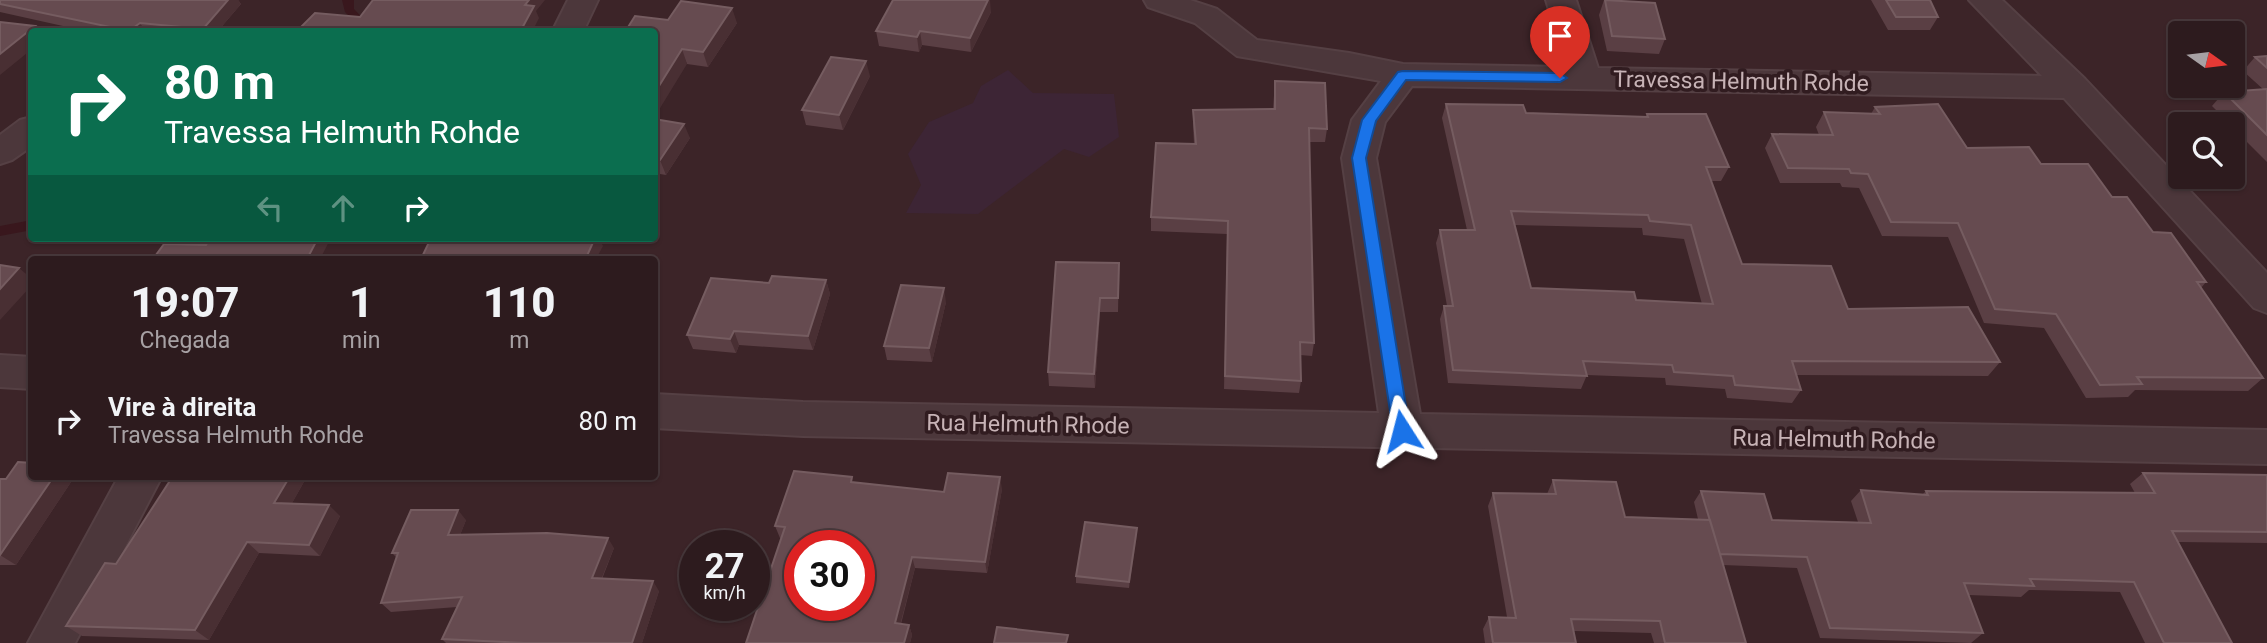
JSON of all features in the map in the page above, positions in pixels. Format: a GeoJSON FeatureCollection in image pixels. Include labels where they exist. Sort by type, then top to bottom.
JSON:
{"type":"FeatureCollection","features":[{"type":"Feature","properties":{"kind":"street"},"geometry":{"type":"LineString","coordinates":[[569,28],[583,0]]}},
{"type":"Feature","properties":{"kind":"street","name":"Travessa Helmuth Rohde"},"geometry":{"type":"LineString","coordinates":[[1159,0],[1206,16],[1248,49],[1349,63],[1403,75],[2073,87]]}},
{"type":"Feature","properties":{"kind":"street"},"geometry":{"type":"LineString","coordinates":[[1561,0],[1585,78]]}},
{"type":"Feature","properties":{"kind":"street"},"geometry":{"type":"LineString","coordinates":[[1984,0],[2073,87],[2267,298]]}},
{"type":"Feature","properties":{"kind":"street"},"geometry":{"type":"LineString","coordinates":[[1402,431],[1359,158],[1369,120],[1403,75]]}},
{"type":"Feature","properties":{"kind":"street"},"geometry":{"type":"LineString","coordinates":[[0,152],[28,131]]}},
{"type":"Feature","properties":{"kind":"street"},"geometry":{"type":"LineString","coordinates":[[0,371],[28,373]]}},
{"type":"Feature","properties":{"kind":"street","name":"Rua Helmuth Rhode"},"geometry":{"type":"LineString","coordinates":[[658,411],[803,419],[1402,431]]}},
{"type":"Feature","properties":{"kind":"street","name":"Rua Helmuth Rohde"},"geometry":{"type":"LineString","coordinates":[[1402,431],[2267,447]]}},
{"type":"Feature","properties":{"kind":"street"},"geometry":{"type":"LineString","coordinates":[[51,643],[139,480]]}},
{"type":"Feature","properties":{"kind":"shaded area"},"geometry":{"type":"Polygon","coordinates":[[[1008,70],[1033,93],[1114,94],[1119,137],[1089,157],[1064,149],[978,214],[906,213],[921,185],[908,154],[929,122],[973,103],[981,86],[1008,70]]]}},
{"type":"Feature","properties":{"kind":"building"},"geometry":{"type":"Polygon","coordinates":[[[0,0],[228,0],[204,28],[140,23],[133,28],[115,28],[0,4],[0,0]]]}},
{"type":"Feature","properties":{"kind":"building"},"geometry":{"type":"Polygon","coordinates":[[[373,0],[529,0],[525,5],[534,6],[522,28],[300,28],[315,13],[360,17],[373,0]]]}},
{"type":"Feature","properties":{"kind":"building"},"geometry":{"type":"Polygon","coordinates":[[[893,0],[988,0],[970,38],[920,31],[917,37],[876,31],[893,0]]]}},
{"type":"Feature","properties":{"kind":"building"},"geometry":{"type":"Polygon","coordinates":[[[1605,0],[1655,3],[1665,39],[1612,36],[1605,0]]]}},
{"type":"Feature","properties":{"kind":"building"},"geometry":{"type":"Polygon","coordinates":[[[1886,0],[1930,0],[1938,17],[1896,17],[1886,0]]]}},
{"type":"Feature","properties":{"kind":"building"},"geometry":{"type":"Polygon","coordinates":[[[681,1],[732,8],[703,52],[682,49],[658,88],[658,28],[628,28],[635,16],[668,20],[681,1]]]}},
{"type":"Feature","properties":{"kind":"building"},"geometry":{"type":"Polygon","coordinates":[[[0,22],[35,26],[28,28],[28,32],[0,54],[0,22]]]}},
{"type":"Feature","properties":{"kind":"building"},"geometry":{"type":"Polygon","coordinates":[[[2267,56],[2267,68],[2255,57],[2267,56]]]}},
{"type":"Feature","properties":{"kind":"building"},"geometry":{"type":"Polygon","coordinates":[[[831,57],[866,61],[839,115],[802,110],[831,57]]]}},
{"type":"Feature","properties":{"kind":"building"},"geometry":{"type":"Polygon","coordinates":[[[1275,81],[1325,83],[1327,129],[1309,128],[1314,343],[1300,342],[1301,381],[1225,376],[1228,221],[1151,217],[1156,143],[1196,144],[1193,110],[1275,109],[1275,81]]]}},
{"type":"Feature","properties":{"kind":"building"},"geometry":{"type":"Polygon","coordinates":[[[2267,89],[2267,135],[2230,98],[2245,98],[2245,91],[2267,89]]]}},
{"type":"Feature","properties":{"kind":"building"},"geometry":{"type":"Polygon","coordinates":[[[1446,104],[1523,105],[1526,113],[1648,117],[1647,114],[1706,114],[1729,167],[1706,167],[1742,264],[1831,266],[1848,309],[1968,307],[2000,362],[1792,361],[1801,390],[1735,385],[1733,376],[1674,372],[1672,365],[1583,361],[1587,376],[1453,370],[1444,306],[1453,306],[1440,230],[1475,230],[1446,104]],[[1511,211],[1531,288],[1634,292],[1636,300],[1713,304],[1691,225],[1650,221],[1648,215],[1511,211]]]}},
{"type":"Feature","properties":{"kind":"building"},"geometry":{"type":"Polygon","coordinates":[[[1938,104],[1967,148],[2029,147],[2041,164],[2088,164],[2112,197],[2127,197],[2153,232],[2171,233],[2206,282],[2197,282],[2263,378],[2137,377],[2142,384],[2100,385],[2056,314],[1995,309],[1958,223],[1891,222],[1868,174],[1851,173],[1849,169],[1788,168],[1772,134],[1833,135],[1824,112],[1880,114],[1875,107],[1938,104]]]}},
{"type":"Feature","properties":{"kind":"building"},"geometry":{"type":"Polygon","coordinates":[[[658,120],[684,124],[660,160],[658,120]]]}},
{"type":"Feature","properties":{"kind":"building"},"geometry":{"type":"Polygon","coordinates":[[[208,242],[316,242],[309,256],[155,256],[164,244],[206,245],[208,242]]]}},
{"type":"Feature","properties":{"kind":"building"},"geometry":{"type":"Polygon","coordinates":[[[429,242],[593,242],[587,256],[422,256],[429,242]]]}},
{"type":"Feature","properties":{"kind":"building"},"geometry":{"type":"Polygon","coordinates":[[[1056,262],[1119,263],[1118,298],[1100,298],[1094,374],[1048,372],[1056,262]]]}},
{"type":"Feature","properties":{"kind":"building"},"geometry":{"type":"Polygon","coordinates":[[[0,265],[19,268],[0,289],[0,265]]]}},
{"type":"Feature","properties":{"kind":"building"},"geometry":{"type":"Polygon","coordinates":[[[772,276],[826,280],[808,336],[734,331],[730,339],[687,335],[711,278],[769,283],[772,276]]]}},
{"type":"Feature","properties":{"kind":"building"},"geometry":{"type":"Polygon","coordinates":[[[901,285],[944,288],[929,348],[884,346],[901,285]]]}},
{"type":"Feature","properties":{"kind":"building"},"geometry":{"type":"Polygon","coordinates":[[[18,462],[28,463],[28,480],[51,480],[0,555],[0,479],[6,479],[18,462]]]}},
{"type":"Feature","properties":{"kind":"building"},"geometry":{"type":"Polygon","coordinates":[[[794,471],[852,477],[851,482],[944,492],[948,473],[1000,477],[985,562],[912,557],[895,623],[909,625],[904,643],[746,643],[753,621],[770,621],[770,572],[785,527],[775,526],[794,471]]]}},
{"type":"Feature","properties":{"kind":"building"},"geometry":{"type":"Polygon","coordinates":[[[2143,473],[2267,475],[2267,532],[2172,531],[2232,643],[2164,643],[2134,582],[2030,579],[2034,586],[1964,583],[1983,633],[1830,628],[1807,557],[1720,554],[1701,491],[1764,494],[1772,520],[1871,523],[1861,490],[1928,495],[1926,491],[2155,493],[2143,473]]]}},
{"type":"Feature","properties":{"kind":"building"},"geometry":{"type":"Polygon","coordinates":[[[170,480],[288,480],[274,503],[329,505],[309,545],[247,542],[195,630],[66,626],[105,563],[116,564],[170,480]]]}},
{"type":"Feature","properties":{"kind":"building"},"geometry":{"type":"Polygon","coordinates":[[[1553,480],[1616,482],[1625,517],[1710,520],[1746,643],[1665,643],[1660,621],[1571,619],[1576,643],[1493,643],[1489,617],[1516,618],[1493,493],[1556,494],[1553,480]]]}},
{"type":"Feature","properties":{"kind":"building"},"geometry":{"type":"Polygon","coordinates":[[[411,510],[458,510],[448,535],[547,533],[608,538],[592,578],[653,581],[632,643],[525,643],[442,639],[462,597],[381,603],[398,553],[392,553],[411,510]]]}},
{"type":"Feature","properties":{"kind":"building"},"geometry":{"type":"Polygon","coordinates":[[[1085,522],[1137,528],[1129,582],[1076,576],[1085,522]]]}},
{"type":"Feature","properties":{"kind":"building"},"geometry":{"type":"Polygon","coordinates":[[[997,627],[1068,635],[1066,643],[994,643],[997,627]]]}},
{"type":"Feature","properties":{"kind":"waterway"},"geometry":{"type":"LineString","coordinates":[[348,0],[349,10],[367,28]]}},
{"type":"Feature","properties":{"kind":"waterway"},"geometry":{"type":"LineString","coordinates":[[0,231],[28,226]]}},
{"type":"Feature","properties":{"kind":"route"},"geometry":{"type":"LineString","coordinates":[[1402,431],[1359,158],[1369,120],[1403,75],[1560,78]]}}]}
